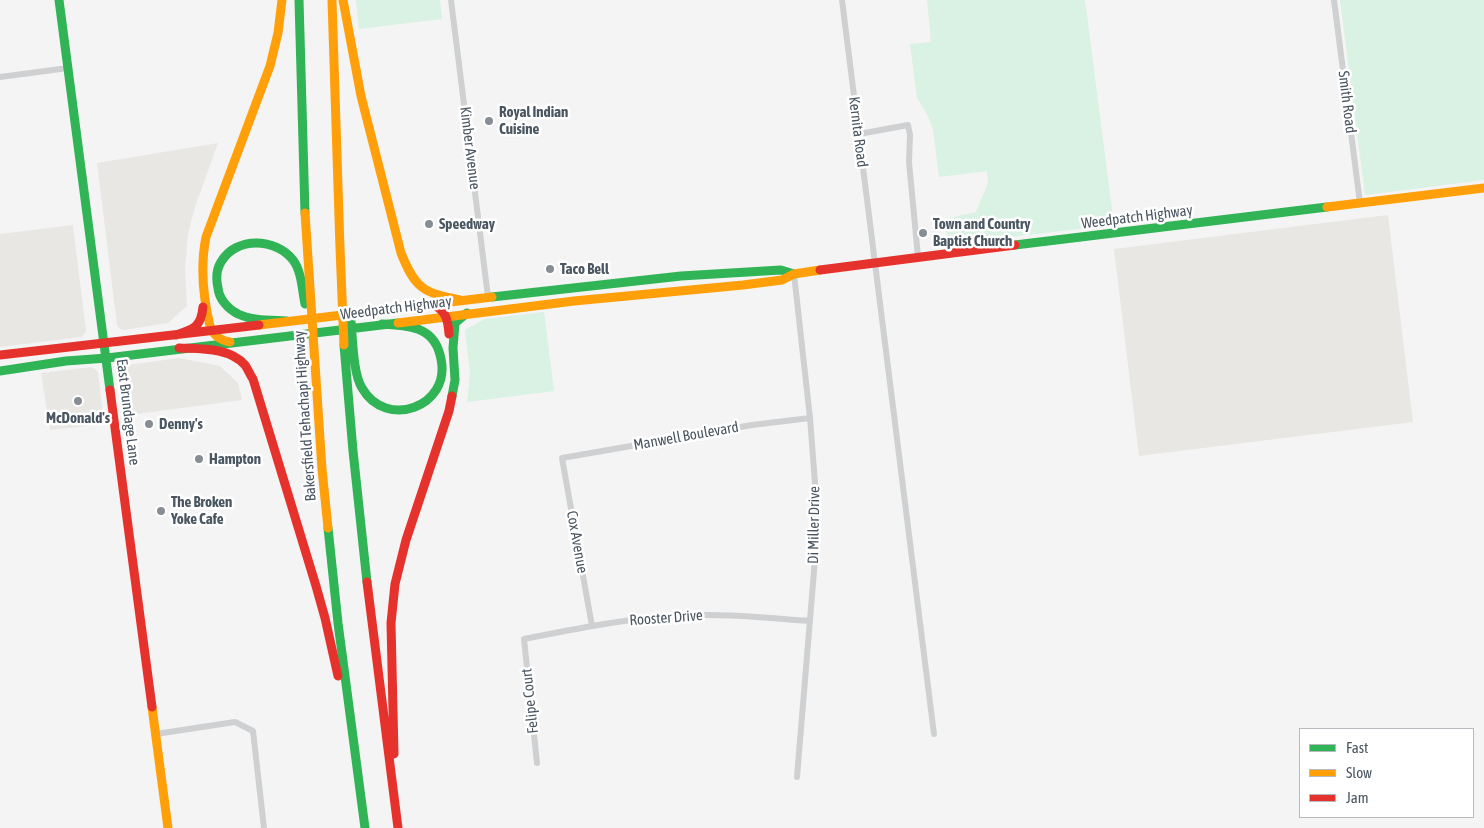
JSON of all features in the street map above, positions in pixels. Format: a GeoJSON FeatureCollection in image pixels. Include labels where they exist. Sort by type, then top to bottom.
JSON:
{"type":"FeatureCollection","features":[{"type":"Feature","properties":{"kind":"main road","name":"East Brundage Lane"},"geometry":{"type":"LineString","coordinates":[[59,0],[168,828]]}},
{"type":"Feature","properties":{"kind":"main road"},"geometry":{"type":"LineString","coordinates":[[176,335],[196,328],[202,319],[204,298],[202,269],[206,237],[262,89],[277,41],[282,0]]}},
{"type":"Feature","properties":{"kind":"main road"},"geometry":{"type":"LineString","coordinates":[[299,0],[308,304]]}},
{"type":"Feature","properties":{"kind":"main road"},"geometry":{"type":"LineString","coordinates":[[332,0],[340,225],[349,339],[355,474],[365,572],[398,828]]}},
{"type":"Feature","properties":{"kind":"main road"},"geometry":{"type":"LineString","coordinates":[[343,0],[350,48],[401,253],[411,276],[421,287],[436,294],[460,300]]}},
{"type":"Feature","properties":{"kind":"main road","name":"Weedpatch Highway"},"geometry":{"type":"LineString","coordinates":[[0,371],[467,313],[753,284],[782,280],[794,274],[918,257],[1484,188]]}},
{"type":"Feature","properties":{"kind":"main road"},"geometry":{"type":"LineString","coordinates":[[287,322],[246,316],[234,312],[226,305],[219,294],[216,274],[219,266],[230,252],[237,247],[253,242],[269,243],[284,250],[297,268],[308,304]]}},
{"type":"Feature","properties":{"kind":"main road","name":"Weedpatch Highway"},"geometry":{"type":"LineString","coordinates":[[0,356],[460,300],[681,276],[781,270],[794,274]]}},
{"type":"Feature","properties":{"kind":"main road"},"geometry":{"type":"LineString","coordinates":[[204,298],[212,330],[218,338],[230,342]]}},
{"type":"Feature","properties":{"kind":"main road","name":"Bakersfield Tehachapi Highway"},"geometry":{"type":"LineString","coordinates":[[308,304],[314,342],[329,546],[365,828]]}},
{"type":"Feature","properties":{"kind":"main road"},"geometry":{"type":"LineString","coordinates":[[432,304],[442,309],[446,316],[453,348]]}},
{"type":"Feature","properties":{"kind":"main road"},"geometry":{"type":"LineString","coordinates":[[392,778],[395,746],[391,622],[395,584],[406,540],[449,411],[455,380],[453,348],[455,323],[467,313]]}},
{"type":"Feature","properties":{"kind":"main road"},"geometry":{"type":"LineString","coordinates":[[349,339],[358,382],[367,397],[381,407],[396,411],[405,411],[421,406],[434,395],[442,379],[443,363],[438,347],[433,339],[421,330],[402,325],[382,324]]}},
{"type":"Feature","properties":{"kind":"main road"},"geometry":{"type":"LineString","coordinates":[[178,348],[216,350],[232,356],[245,366],[253,379],[325,618],[341,693],[365,828]]}},
{"type":"Feature","properties":{"kind":"street","name":"Kimber Avenue"},"geometry":{"type":"LineString","coordinates":[[451,0],[488,297]]}},
{"type":"Feature","properties":{"kind":"street","name":"Kernita Road"},"geometry":{"type":"LineString","coordinates":[[842,0],[934,734]]}},
{"type":"Feature","properties":{"kind":"street","name":"Smith Road"},"geometry":{"type":"LineString","coordinates":[[1334,0],[1360,203]]}},
{"type":"Feature","properties":{"kind":"street"},"geometry":{"type":"LineString","coordinates":[[0,77],[68,68]]}},
{"type":"Feature","properties":{"kind":"street"},"geometry":{"type":"LineString","coordinates":[[859,134],[908,125],[910,135],[909,162],[918,257]]}},
{"type":"Feature","properties":{"kind":"street","name":"Di Miller Drive"},"geometry":{"type":"LineString","coordinates":[[794,274],[810,418],[816,527],[797,777]]}},
{"type":"Feature","properties":{"kind":"street","name":"Manwell Boulevard"},"geometry":{"type":"LineString","coordinates":[[562,458],[752,425],[810,418]]}},
{"type":"Feature","properties":{"kind":"street","name":"Cox Avenue"},"geometry":{"type":"LineString","coordinates":[[562,458],[592,626]]}},
{"type":"Feature","properties":{"kind":"street","name":"Rooster Drive"},"geometry":{"type":"LineString","coordinates":[[524,639],[630,620],[680,616],[740,616],[809,621]]}},
{"type":"Feature","properties":{"kind":"street","name":"Felipe Court"},"geometry":{"type":"LineString","coordinates":[[524,639],[537,763]]}},
{"type":"Feature","properties":{"kind":"street"},"geometry":{"type":"LineString","coordinates":[[156,734],[235,722],[252,731],[264,828]]}},
{"type":"Feature","properties":{"kind":"shaded area"},"geometry":{"type":"Polygon","coordinates":[[[218,143],[195,207],[188,234],[185,269],[187,306],[168,323],[120,329],[117,325],[97,163],[218,143]]]}},
{"type":"Feature","properties":{"kind":"shaded area"},"geometry":{"type":"Polygon","coordinates":[[[1388,215],[1413,422],[1139,456],[1114,249],[1388,215]]]}},
{"type":"Feature","properties":{"kind":"shaded area"},"geometry":{"type":"Polygon","coordinates":[[[73,225],[86,331],[82,337],[0,347],[0,234],[73,225]]]}},
{"type":"Feature","properties":{"kind":"shaded area"},"geometry":{"type":"Polygon","coordinates":[[[179,358],[220,366],[238,383],[242,400],[129,415],[125,371],[127,365],[179,358]]]}},
{"type":"Feature","properties":{"kind":"shaded area"},"geometry":{"type":"Polygon","coordinates":[[[92,367],[98,372],[104,424],[50,430],[41,373],[92,367]]]}},
{"type":"Feature","properties":{"kind":"green space"},"geometry":{"type":"Polygon","coordinates":[[[356,0],[440,0],[442,19],[359,29],[356,0]]]}},
{"type":"Feature","properties":{"kind":"green space"},"geometry":{"type":"Polygon","coordinates":[[[927,0],[1085,0],[1114,225],[948,244],[945,219],[976,212],[988,183],[987,171],[939,177],[933,129],[928,116],[917,98],[910,44],[931,42],[927,0]]]}},
{"type":"Feature","properties":{"kind":"green space"},"geometry":{"type":"Polygon","coordinates":[[[1340,0],[1484,0],[1484,180],[1365,195],[1340,0]]]}},
{"type":"Feature","properties":{"kind":"green space"},"geometry":{"type":"Polygon","coordinates":[[[544,312],[554,391],[467,402],[470,374],[465,330],[485,319],[544,312]]]}},
{"type":"Feature","properties":{"kind":"traffic: fast"},"geometry":{"type":"LineString","coordinates":[[59,0],[110,390]]}},
{"type":"Feature","properties":{"kind":"traffic: fast"},"geometry":{"type":"LineString","coordinates":[[299,0],[305,213]]}},
{"type":"Feature","properties":{"kind":"traffic: fast"},"geometry":{"type":"LineString","coordinates":[[1015,245],[1327,207]]}},
{"type":"Feature","properties":{"kind":"traffic: fast"},"geometry":{"type":"LineString","coordinates":[[287,321],[250,318],[234,312],[225,303],[220,296],[217,275],[219,265],[228,254],[246,244],[267,244],[277,247],[286,253],[296,265],[305,304]]}},
{"type":"Feature","properties":{"kind":"traffic: fast"},"geometry":{"type":"LineString","coordinates":[[492,297],[681,276],[781,270],[794,274]]}},
{"type":"Feature","properties":{"kind":"traffic: fast"},"geometry":{"type":"LineString","coordinates":[[350,313],[356,372],[362,388],[373,401],[386,408],[400,410],[414,407],[427,400],[436,390],[441,376],[441,359],[438,348],[433,340],[420,330],[411,327],[382,324]]}},
{"type":"Feature","properties":{"kind":"traffic: fast"},"geometry":{"type":"LineString","coordinates":[[452,396],[455,380],[453,348],[455,323],[467,313]]}},
{"type":"Feature","properties":{"kind":"traffic: fast"},"geometry":{"type":"LineString","coordinates":[[0,371],[66,361],[107,358],[398,323]]}},
{"type":"Feature","properties":{"kind":"traffic: fast"},"geometry":{"type":"LineString","coordinates":[[344,345],[367,582]]}},
{"type":"Feature","properties":{"kind":"traffic: fast"},"geometry":{"type":"LineString","coordinates":[[328,528],[338,623],[365,828]]}},
{"type":"Feature","properties":{"kind":"traffic: slow"},"geometry":{"type":"LineString","coordinates":[[230,342],[218,337],[210,326],[203,282],[204,248],[206,237],[270,66],[278,33],[282,0]]}},
{"type":"Feature","properties":{"kind":"traffic: slow"},"geometry":{"type":"LineString","coordinates":[[332,0],[344,345]]}},
{"type":"Feature","properties":{"kind":"traffic: slow"},"geometry":{"type":"LineString","coordinates":[[343,0],[361,96],[401,253],[411,274],[422,287],[437,295],[460,300]]}},
{"type":"Feature","properties":{"kind":"traffic: slow"},"geometry":{"type":"LineString","coordinates":[[1327,207],[1484,188]]}},
{"type":"Feature","properties":{"kind":"traffic: slow"},"geometry":{"type":"LineString","coordinates":[[305,213],[322,469],[328,528]]}},
{"type":"Feature","properties":{"kind":"traffic: slow"},"geometry":{"type":"LineString","coordinates":[[398,323],[574,301],[743,285],[782,280],[794,274],[820,270]]}},
{"type":"Feature","properties":{"kind":"traffic: slow"},"geometry":{"type":"LineString","coordinates":[[259,325],[492,297]]}},
{"type":"Feature","properties":{"kind":"traffic: slow"},"geometry":{"type":"LineString","coordinates":[[152,707],[168,828]]}},
{"type":"Feature","properties":{"kind":"traffic: jam"},"geometry":{"type":"LineString","coordinates":[[820,270],[1015,245]]}},
{"type":"Feature","properties":{"kind":"traffic: jam"},"geometry":{"type":"LineString","coordinates":[[432,304],[443,312],[448,324],[449,334]]}},
{"type":"Feature","properties":{"kind":"traffic: jam"},"geometry":{"type":"LineString","coordinates":[[176,335],[196,326],[203,307]]}},
{"type":"Feature","properties":{"kind":"traffic: jam"},"geometry":{"type":"LineString","coordinates":[[0,355],[259,325]]}},
{"type":"Feature","properties":{"kind":"traffic: jam"},"geometry":{"type":"LineString","coordinates":[[179,348],[214,350],[231,355],[245,365],[253,379],[316,586],[338,676]]}},
{"type":"Feature","properties":{"kind":"traffic: jam"},"geometry":{"type":"LineString","coordinates":[[110,390],[152,707]]}},
{"type":"Feature","properties":{"kind":"traffic: jam"},"geometry":{"type":"LineString","coordinates":[[394,754],[391,623],[395,584],[406,540],[449,411],[452,396]]}},
{"type":"Feature","properties":{"kind":"traffic: jam"},"geometry":{"type":"LineString","coordinates":[[367,582],[398,828]]}},
{"type":"Feature","properties":{"kind":"place","name":"Royal Indian Cuisine"},"geometry":{"type":"Point","coordinates":[489,121]}},
{"type":"Feature","properties":{"kind":"place","name":"Speedway"},"geometry":{"type":"Point","coordinates":[429,224]}},
{"type":"Feature","properties":{"kind":"place","name":"Town and Country Baptist Church"},"geometry":{"type":"Point","coordinates":[923,233]}},
{"type":"Feature","properties":{"kind":"place","name":"Taco Bell"},"geometry":{"type":"Point","coordinates":[550,269]}},
{"type":"Feature","properties":{"kind":"place","name":"McDonald's"},"geometry":{"type":"Point","coordinates":[78,401]}},
{"type":"Feature","properties":{"kind":"place","name":"Denny's"},"geometry":{"type":"Point","coordinates":[149,424]}},
{"type":"Feature","properties":{"kind":"place","name":"Hampton"},"geometry":{"type":"Point","coordinates":[199,459]}},
{"type":"Feature","properties":{"kind":"place","name":"The Broken Yoke Cafe"},"geometry":{"type":"Point","coordinates":[161,511]}}]}
